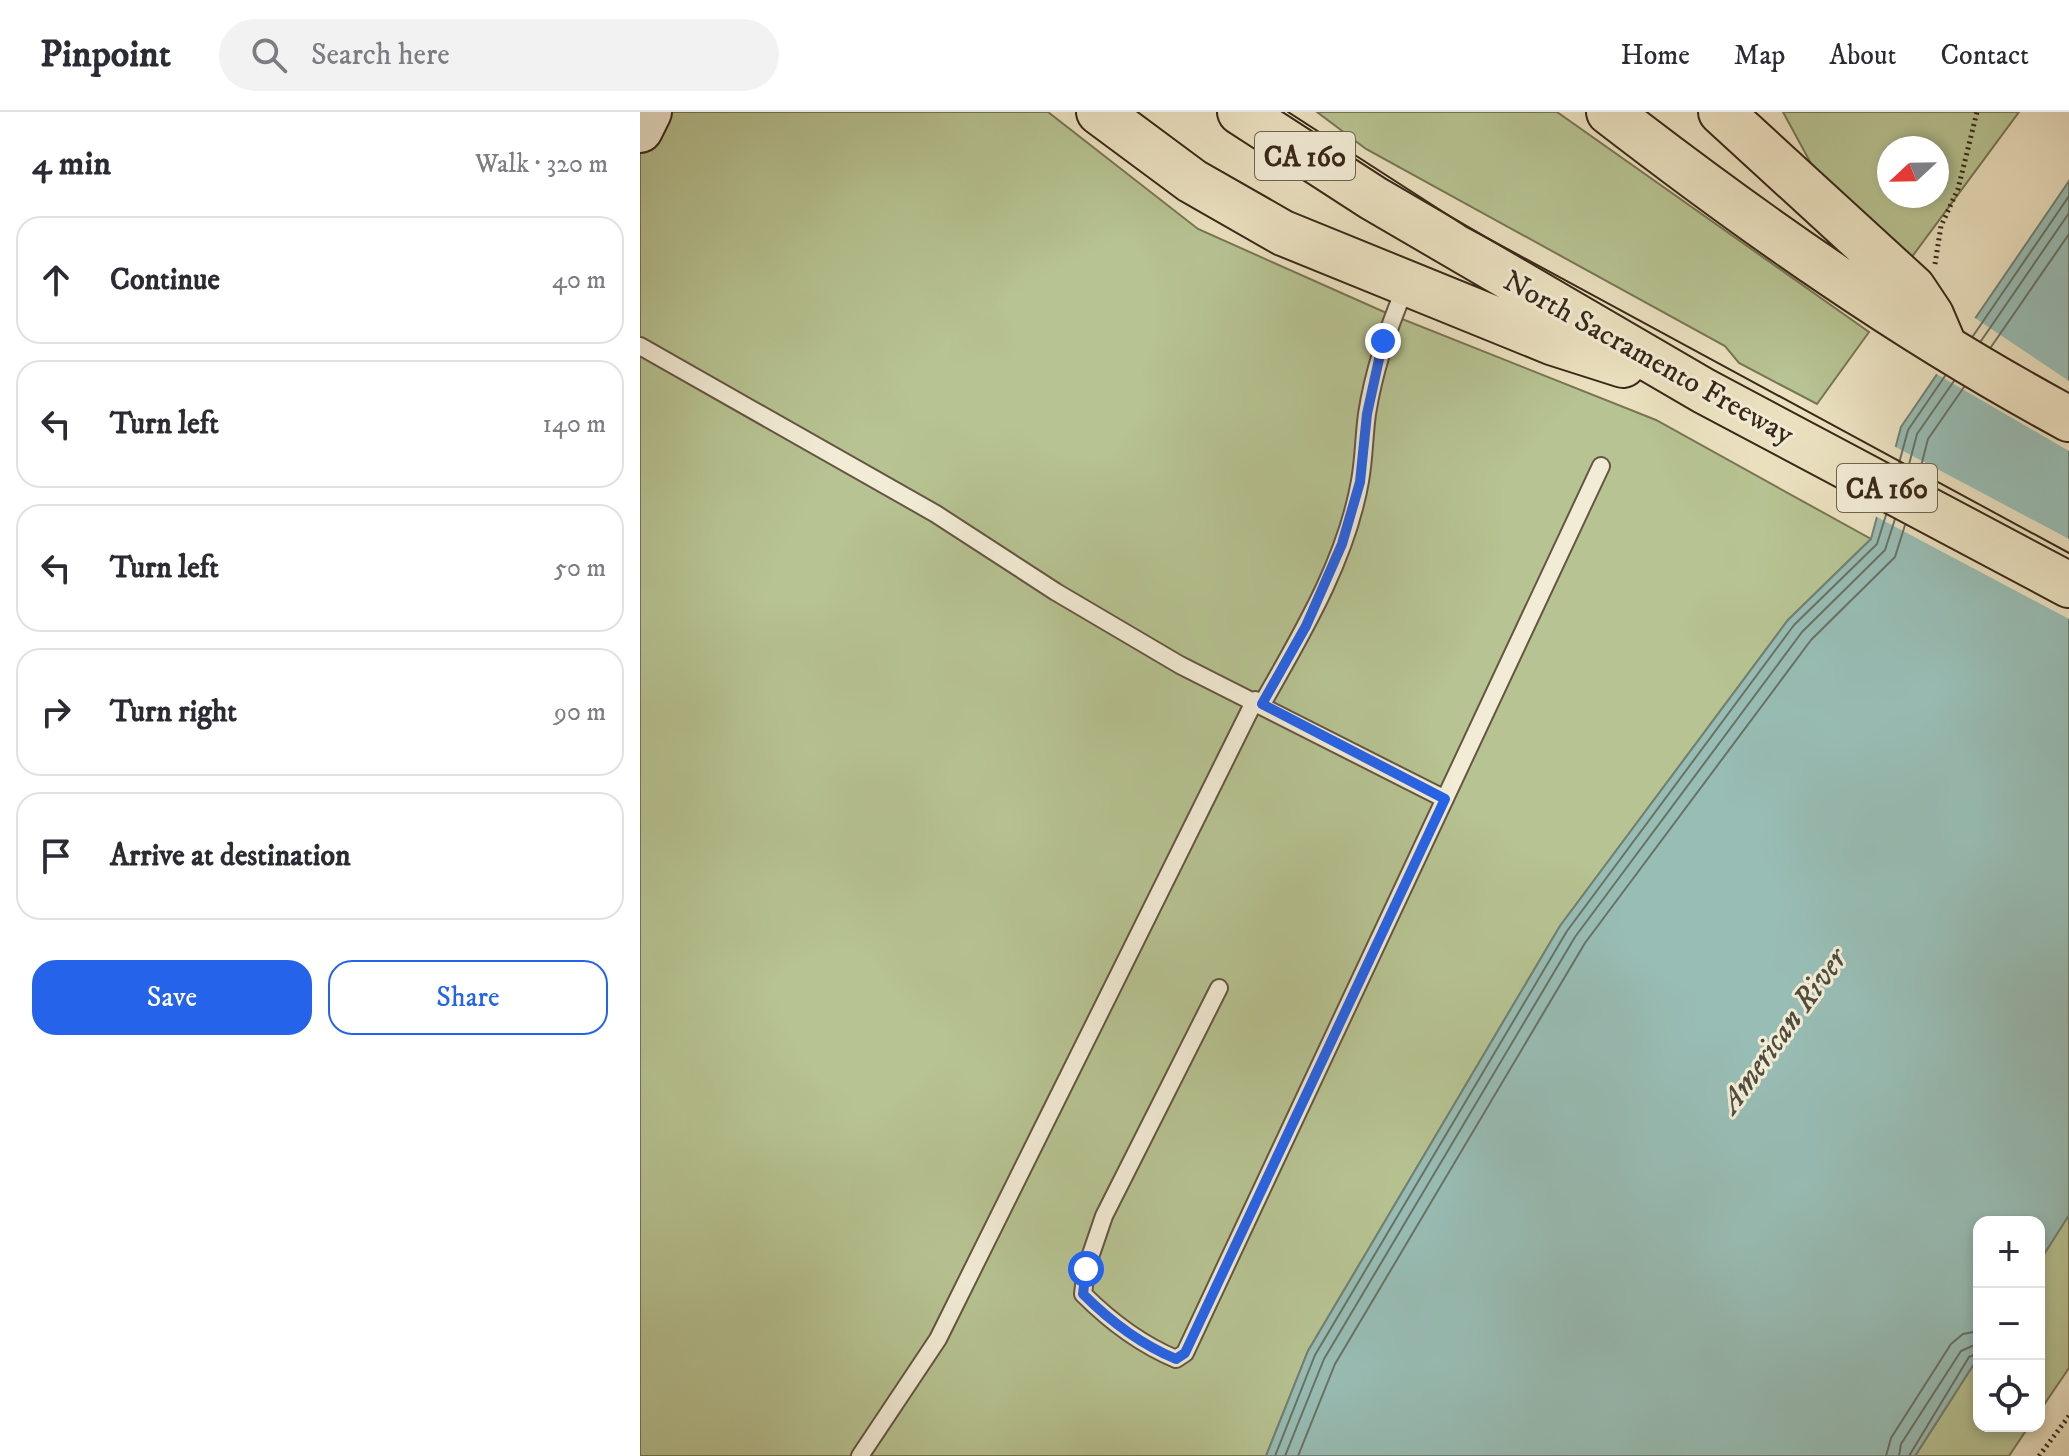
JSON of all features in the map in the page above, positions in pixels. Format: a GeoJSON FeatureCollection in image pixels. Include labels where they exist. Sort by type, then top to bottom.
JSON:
{"type":"FeatureCollection","features":[{"type":"Feature","properties":{"kind":"highway"},"geometry":{"type":"LineString","coordinates":[[1099,112],[1192,181],[1270,225],[1554,343],[1704,391]]}},
{"type":"Feature","properties":{"kind":"highway","name":"North Sacramento Freeway"},"geometry":{"type":"LineString","coordinates":[[1240,112],[1373,198],[1704,391],[2069,585]]}},
{"type":"Feature","properties":{"kind":"highway"},"geometry":{"type":"LineString","coordinates":[[1609,112],[1696,180],[1848,259]]}},
{"type":"Feature","properties":{"kind":"highway"},"geometry":{"type":"LineString","coordinates":[[1721,112],[1848,259],[1937,330],[2069,419]]}},
{"type":"Feature","properties":{"kind":"main road"},"geometry":{"type":"LineString","coordinates":[[640,130],[649,112]]}},
{"type":"Feature","properties":{"kind":"lane"},"geometry":{"type":"LineString","coordinates":[[860,1456],[938,1339],[1258,702],[1306,626],[1342,544],[1360,482],[1367,414],[1383,341],[1407,284]]}},
{"type":"Feature","properties":{"kind":"lane"},"geometry":{"type":"LineString","coordinates":[[640,346],[936,514],[1056,592],[1180,665],[1445,799]]}},
{"type":"Feature","properties":{"kind":"lane"},"geometry":{"type":"LineString","coordinates":[[1219,988],[1104,1216],[1086,1269],[1083,1294],[1106,1317],[1153,1349],[1176,1359],[1185,1353],[1601,466]]}},
{"type":"Feature","properties":{"kind":"path"},"geometry":{"type":"LineString","coordinates":[[1937,330],[1937,299],[1931,273],[1939,257],[1941,226],[1958,189],[1977,112]]}},
{"type":"Feature","properties":{"kind":"path"},"geometry":{"type":"LineString","coordinates":[[2039,1456],[2069,1416]]}},
{"type":"Feature","properties":{"kind":"green space"},"geometry":{"type":"Polygon","coordinates":[[[640,112],[1048,112],[1198,229],[1382,311],[1656,420],[1871,539],[1788,620],[1560,926],[1308,1351],[1266,1456],[640,1456],[640,112]]]}},
{"type":"Feature","properties":{"kind":"green space"},"geometry":{"type":"Polygon","coordinates":[[[1317,112],[1557,112],[1869,332],[1817,404],[1739,363],[1725,346],[1366,149],[1317,112]]]}},
{"type":"Feature","properties":{"kind":"green space"},"geometry":{"type":"Polygon","coordinates":[[[1783,112],[2019,112],[1949,207],[1949,136],[1877,136],[1877,208],[1948,208],[1883,296],[1783,112]]]}},
{"type":"Feature","properties":{"kind":"green space"},"geometry":{"type":"Polygon","coordinates":[[[2069,1215],[2069,1368],[2045,1403],[2045,1288],[2045,1253],[2069,1215]]]}},
{"type":"Feature","properties":{"kind":"green space"},"geometry":{"type":"Polygon","coordinates":[[[1973,1365],[1973,1432],[2025,1432],[2009,1456],[1915,1456],[1973,1365]]]}},
{"type":"Feature","properties":{"kind":"water","name":"American River"},"geometry":{"type":"Polygon","coordinates":[[[2069,181],[2069,1215],[2045,1253],[2045,1216],[1973,1216],[1973,1365],[1915,1456],[1266,1456],[1308,1351],[1560,926],[1788,620],[1871,539],[1901,427],[2069,181]]]}},
{"type":"Feature","properties":{"kind":"pier"},"geometry":{"type":"Polygon","coordinates":[[[1972,316],[2069,381],[2069,451],[1933,372],[1972,316]]]}},
{"type":"Feature","properties":{"kind":"pier"},"geometry":{"type":"Polygon","coordinates":[[[1892,445],[2069,539],[2069,619],[1873,515],[1892,445]]]}},
{"type":"Feature","properties":{"kind":"tram line"},"geometry":{"type":"LineString","coordinates":[[1288,112],[1465,226],[2069,553]]}},
{"type":"Feature","properties":{"kind":"route"},"geometry":{"type":"LineString","coordinates":[[1086,1269],[1083,1294],[1106,1317],[1153,1349],[1176,1359],[1185,1353],[1445,799],[1262,704],[1306,626],[1342,544],[1360,482],[1367,414],[1383,341]]}}]}
